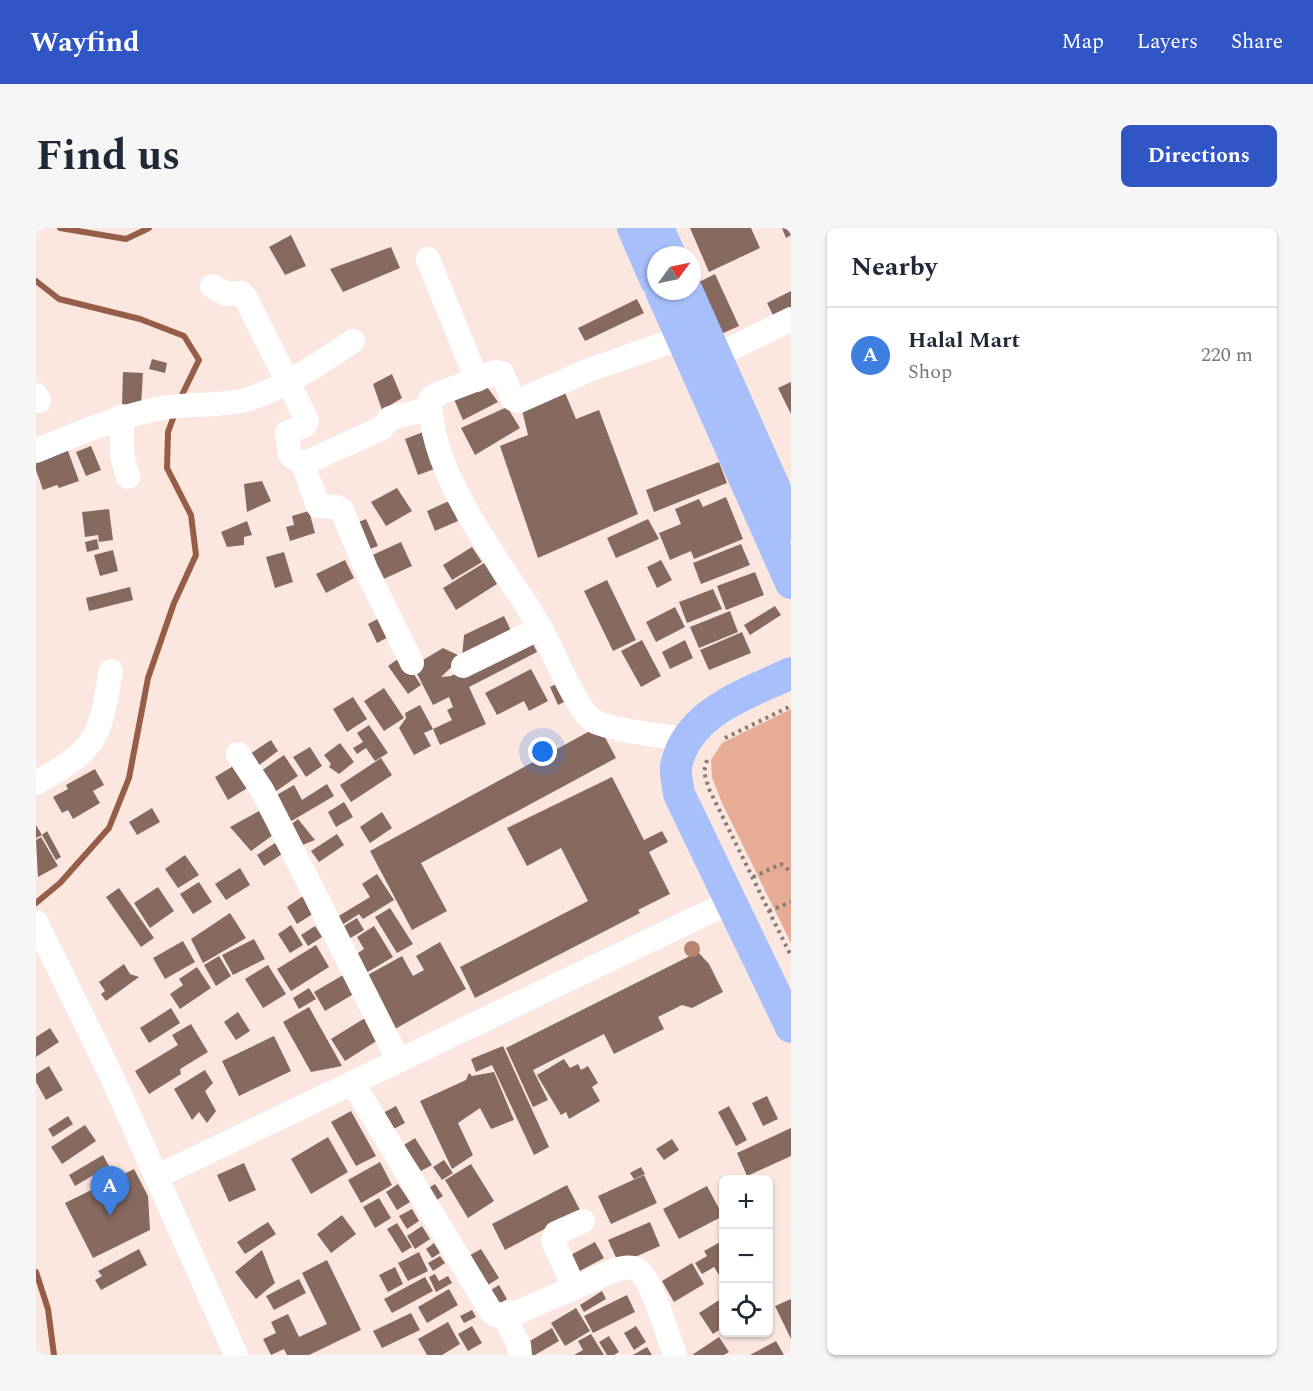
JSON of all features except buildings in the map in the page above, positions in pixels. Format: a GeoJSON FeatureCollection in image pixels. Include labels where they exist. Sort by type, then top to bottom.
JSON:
{"type":"FeatureCollection","features":[{"type":"Feature","properties":{"kind":"main road"},"geometry":{"type":"LineString","coordinates":[[633,228],[647,260]]}},
{"type":"Feature","properties":{"kind":"main road"},"geometry":{"type":"LineString","coordinates":[[658,228],[666,246]]}},
{"type":"Feature","properties":{"kind":"main road"},"geometry":{"type":"LineString","coordinates":[[665,300],[791,584]]}},
{"type":"Feature","properties":{"kind":"main road"},"geometry":{"type":"LineString","coordinates":[[691,300],[791,525]]}},
{"type":"Feature","properties":{"kind":"main road"},"geometry":{"type":"LineString","coordinates":[[791,672],[730,702],[699,723],[697,747],[676,764],[679,794],[791,1027]]}},
{"type":"Feature","properties":{"kind":"street"},"geometry":{"type":"LineString","coordinates":[[428,259],[477,380]]}},
{"type":"Feature","properties":{"kind":"street"},"geometry":{"type":"LineString","coordinates":[[213,286],[226,294],[244,295],[307,420],[305,425],[288,431],[286,437],[290,455],[303,464],[316,503],[320,507],[338,507],[342,510],[366,569],[412,663]]}},
{"type":"Feature","properties":{"kind":"street"},"geometry":{"type":"LineString","coordinates":[[716,356],[791,319]]}},
{"type":"Feature","properties":{"kind":"street"},"geometry":{"type":"LineString","coordinates":[[681,338],[589,370],[519,401],[513,399],[502,374],[496,372],[433,396],[430,398],[430,409],[439,449],[469,516],[540,628],[591,719],[603,725],[697,747]]}},
{"type":"Feature","properties":{"kind":"street"},"geometry":{"type":"LineString","coordinates":[[36,451],[122,416],[163,408],[227,404],[251,398],[309,370],[353,341]]}},
{"type":"Feature","properties":{"kind":"street"},"geometry":{"type":"LineString","coordinates":[[303,464],[382,428],[390,418],[430,409]]}},
{"type":"Feature","properties":{"kind":"street"},"geometry":{"type":"LineString","coordinates":[[122,416],[122,455],[128,477]]}},
{"type":"Feature","properties":{"kind":"street"},"geometry":{"type":"LineString","coordinates":[[463,666],[540,628]]}},
{"type":"Feature","properties":{"kind":"street"},"geometry":{"type":"LineString","coordinates":[[36,783],[71,764],[92,743],[103,719],[111,671]]}},
{"type":"Feature","properties":{"kind":"street"},"geometry":{"type":"LineString","coordinates":[[238,754],[262,790],[399,1061]]}},
{"type":"Feature","properties":{"kind":"street"},"geometry":{"type":"LineString","coordinates":[[156,1178],[730,902]]}},
{"type":"Feature","properties":{"kind":"street"},"geometry":{"type":"LineString","coordinates":[[36,922],[111,1075],[236,1355]]}},
{"type":"Feature","properties":{"kind":"street"},"geometry":{"type":"LineString","coordinates":[[353,1083],[495,1315],[504,1316],[518,1312],[618,1269],[633,1268],[639,1271],[649,1286],[675,1355]]}},
{"type":"Feature","properties":{"kind":"street"},"geometry":{"type":"LineString","coordinates":[[574,1287],[553,1241],[556,1233],[583,1221]]}},
{"type":"Feature","properties":{"kind":"street"},"geometry":{"type":"LineString","coordinates":[[504,1316],[519,1345],[520,1355]]}},
{"type":"Feature","properties":{"kind":"path"},"geometry":{"type":"LineString","coordinates":[[719,742],[791,705]]}},
{"type":"Feature","properties":{"kind":"path"},"geometry":{"type":"LineString","coordinates":[[697,747],[709,789],[791,956]]}},
{"type":"Feature","properties":{"kind":"path"},"geometry":{"type":"LineString","coordinates":[[753,877],[781,864],[791,872]]}},
{"type":"Feature","properties":{"kind":"path"},"geometry":{"type":"LineString","coordinates":[[769,911],[791,902]]}},
{"type":"Feature","properties":{"kind":"shaded area"},"geometry":{"type":"Polygon","coordinates":[[[791,709],[791,943],[722,803],[712,777],[711,760],[722,743],[791,709]]]}},
{"type":"Feature","properties":{"kind":"waterway"},"geometry":{"type":"LineString","coordinates":[[60,228],[126,239],[149,228]]}},
{"type":"Feature","properties":{"kind":"waterway"},"geometry":{"type":"LineString","coordinates":[[36,281],[59,299],[140,319],[184,336],[199,360],[179,401]]}},
{"type":"Feature","properties":{"kind":"waterway"},"geometry":{"type":"LineString","coordinates":[[36,903],[60,883],[109,828],[129,778],[148,678],[174,603],[196,555],[191,515],[167,468],[168,432],[175,413]]}},
{"type":"Feature","properties":{"kind":"waterway"},"geometry":{"type":"LineString","coordinates":[[36,1272],[48,1309],[54,1355]]}},
{"type":"Feature","properties":{"kind":"place","name":"Halal Mart"},"geometry":{"type":"Point","coordinates":[110,1216]}}]}
